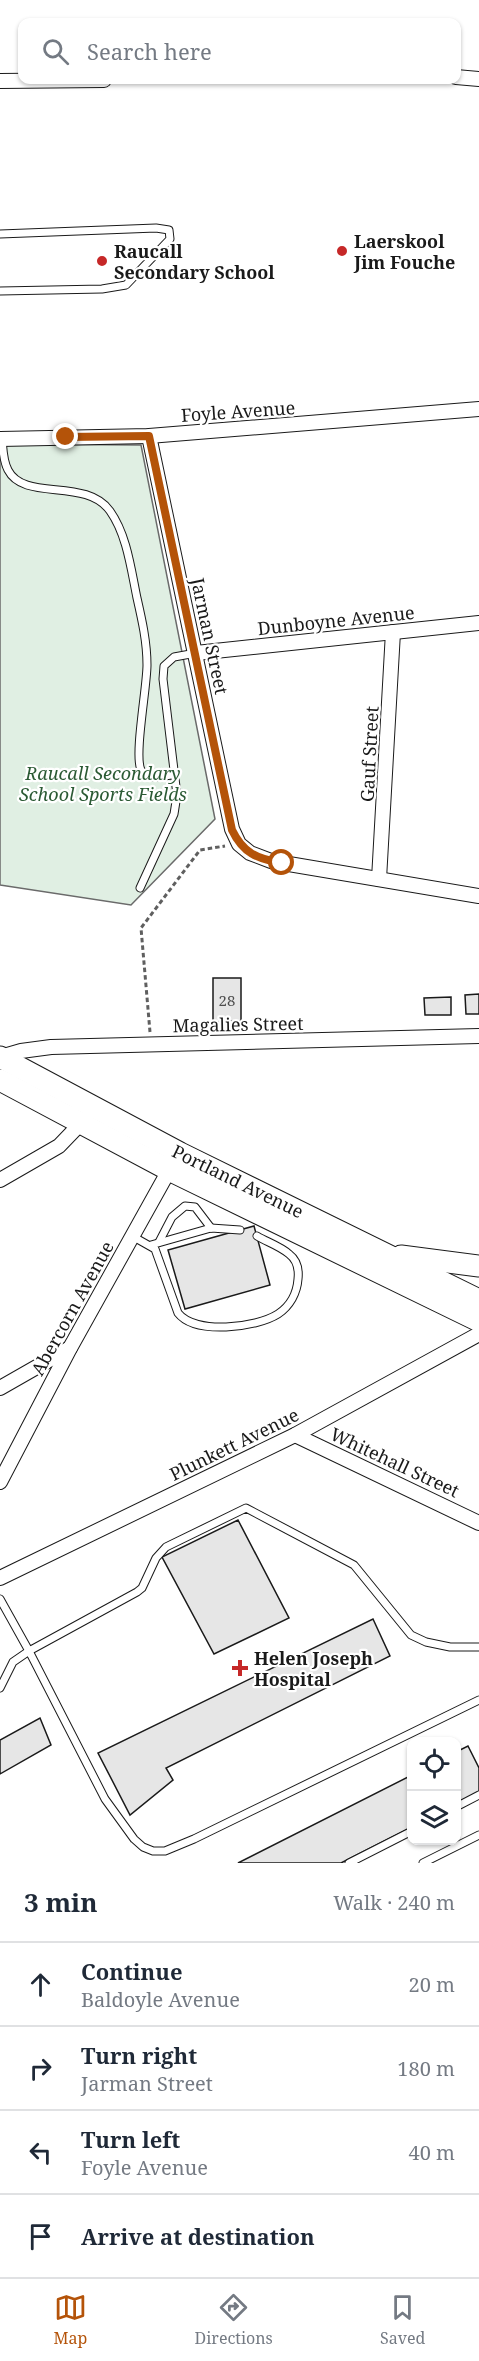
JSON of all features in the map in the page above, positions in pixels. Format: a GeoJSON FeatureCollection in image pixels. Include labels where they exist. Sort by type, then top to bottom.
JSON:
{"type":"FeatureCollection","features":[{"type":"Feature","properties":{"kind":"main road","name":"Portland Avenue"},"geometry":{"type":"LineString","coordinates":[[0,1057],[88,1114],[174,1162],[476,1305]]}},
{"type":"Feature","properties":{"kind":"main road","name":"Portland Avenue"},"geometry":{"type":"LineString","coordinates":[[0,1080],[88,1114]]}},
{"type":"Feature","properties":{"kind":"main road","name":"Portland Avenue"},"geometry":{"type":"LineString","coordinates":[[174,1162],[388,1255],[476,1305]]}},
{"type":"Feature","properties":{"kind":"main road"},"geometry":{"type":"LineString","coordinates":[[388,1255],[437,1259],[479,1266]]}},
{"type":"Feature","properties":{"kind":"street"},"geometry":{"type":"LineString","coordinates":[[461,77],[479,79]]}},
{"type":"Feature","properties":{"kind":"street"},"geometry":{"type":"LineString","coordinates":[[0,81],[18,81]]}},
{"type":"Feature","properties":{"kind":"street","name":"Foyle Avenue"},"geometry":{"type":"LineString","coordinates":[[1,439],[149,436],[479,408]]}},
{"type":"Feature","properties":{"kind":"street","name":"Jarman Street"},"geometry":{"type":"LineString","coordinates":[[149,436],[196,653],[223,794],[232,830],[239,844]]}},
{"type":"Feature","properties":{"kind":"street","name":"Dunboyne Avenue"},"geometry":{"type":"LineString","coordinates":[[196,653],[479,623]]}},
{"type":"Feature","properties":{"kind":"street","name":"Gauf Street"},"geometry":{"type":"LineString","coordinates":[[379,879],[393,632]]}},
{"type":"Feature","properties":{"kind":"street"},"geometry":{"type":"LineString","coordinates":[[239,844],[250,853],[271,861],[479,896]]}},
{"type":"Feature","properties":{"kind":"street","name":"Magalies Street"},"geometry":{"type":"LineString","coordinates":[[0,1057],[36,1048],[479,1036]]}},
{"type":"Feature","properties":{"kind":"street"},"geometry":{"type":"LineString","coordinates":[[0,1180],[59,1146],[88,1114]]}},
{"type":"Feature","properties":{"kind":"street","name":"Abercorn Avenue"},"geometry":{"type":"LineString","coordinates":[[0,1482],[70,1348],[174,1162]]}},
{"type":"Feature","properties":{"kind":"street","name":"Plunkett Avenue"},"geometry":{"type":"LineString","coordinates":[[0,1578],[295,1435],[479,1334]]}},
{"type":"Feature","properties":{"kind":"street"},"geometry":{"type":"LineString","coordinates":[[0,1388],[70,1348]]}},
{"type":"Feature","properties":{"kind":"street","name":"Whitehall Street"},"geometry":{"type":"LineString","coordinates":[[295,1435],[479,1523]]}},
{"type":"Feature","properties":{"kind":"lane"},"geometry":{"type":"LineString","coordinates":[[0,234],[156,228],[169,230],[170,238],[126,285],[102,289],[0,291]]}},
{"type":"Feature","properties":{"kind":"lane"},"geometry":{"type":"LineString","coordinates":[[1,439],[4,462],[9,473],[18,481],[31,487],[80,492],[93,497],[110,511],[129,557],[145,633],[147,665],[141,770],[144,774],[151,776],[176,774]]}},
{"type":"Feature","properties":{"kind":"lane"},"geometry":{"type":"LineString","coordinates":[[140,888],[174,814],[177,795],[163,679],[164,666],[174,657],[196,653]]}},
{"type":"Feature","properties":{"kind":"lane"},"geometry":{"type":"LineString","coordinates":[[211,1228],[195,1207],[185,1206],[172,1217],[155,1243],[155,1249],[178,1313],[187,1322],[199,1327],[251,1323],[277,1315],[287,1307],[294,1296],[298,1278],[298,1268],[294,1259],[256,1236]]}},
{"type":"Feature","properties":{"kind":"lane"},"geometry":{"type":"LineString","coordinates":[[132,1236],[155,1243],[211,1228],[240,1230]]}},
{"type":"Feature","properties":{"kind":"lane"},"geometry":{"type":"LineString","coordinates":[[0,1688],[14,1662],[29,1651],[137,1592],[156,1558],[166,1547],[246,1508],[354,1565],[411,1635],[426,1642],[442,1645],[479,1647]]}},
{"type":"Feature","properties":{"kind":"lane"},"geometry":{"type":"LineString","coordinates":[[0,1599],[105,1799],[134,1839],[143,1847],[153,1851],[165,1851],[187,1843],[479,1700]]}},
{"type":"Feature","properties":{"kind":"lane"},"geometry":{"type":"LineString","coordinates":[[461,1804],[479,1795]]}},
{"type":"Feature","properties":{"kind":"lane"},"geometry":{"type":"LineString","coordinates":[[349,1863],[407,1833]]}},
{"type":"Feature","properties":{"kind":"lane"},"geometry":{"type":"LineString","coordinates":[[423,1863],[479,1835]]}},
{"type":"Feature","properties":{"kind":"path"},"geometry":{"type":"LineString","coordinates":[[152,1045],[141,928],[200,850],[239,844]]}},
{"type":"Feature","properties":{"kind":"green space","name":"Raucall Secondary School Sports Fields"},"geometry":{"type":"Polygon","coordinates":[[[0,444],[141,445],[215,819],[131,905],[0,885],[0,444]]]}},
{"type":"Feature","properties":{"kind":"building"},"geometry":{"type":"Polygon","coordinates":[[[213,978],[241,978],[241,1021],[213,1022],[213,978]]]}},
{"type":"Feature","properties":{"kind":"building"},"geometry":{"type":"Polygon","coordinates":[[[479,994],[479,1014],[466,1014],[465,995],[479,994]]]}},
{"type":"Feature","properties":{"kind":"building"},"geometry":{"type":"Polygon","coordinates":[[[451,997],[451,1015],[425,1015],[424,998],[451,997]]]}},
{"type":"Feature","properties":{"kind":"building"},"geometry":{"type":"Polygon","coordinates":[[[254,1226],[270,1285],[185,1309],[168,1250],[254,1226]]]}},
{"type":"Feature","properties":{"kind":"building"},"geometry":{"type":"Polygon","coordinates":[[[238,1520],[289,1618],[214,1654],[162,1557],[238,1520]]]}},
{"type":"Feature","properties":{"kind":"building"},"geometry":{"type":"Polygon","coordinates":[[[373,1619],[390,1656],[166,1768],[173,1780],[130,1815],[98,1753],[373,1619]]]}},
{"type":"Feature","properties":{"kind":"building"},"geometry":{"type":"Polygon","coordinates":[[[40,1718],[51,1745],[0,1774],[0,1740],[40,1718]]]}},
{"type":"Feature","properties":{"kind":"building"},"geometry":{"type":"Polygon","coordinates":[[[468,1746],[479,1768],[479,1793],[461,1802],[461,1791],[461,1750],[468,1746]]]}},
{"type":"Feature","properties":{"kind":"building"},"geometry":{"type":"Polygon","coordinates":[[[407,1778],[407,1830],[341,1863],[238,1863],[407,1778]]]}},
{"type":"Feature","properties":{"kind":"place","name":"Laerskool Jim Fouche"},"geometry":{"type":"Point","coordinates":[342,251]}},
{"type":"Feature","properties":{"kind":"place","name":"Raucall Secondary School"},"geometry":{"type":"Point","coordinates":[102,261]}},
{"type":"Feature","properties":{"kind":"place","name":"Helen Joseph Hospital"},"geometry":{"type":"Point","coordinates":[240,1668]}},
{"type":"Feature","properties":{"kind":"route"},"geometry":{"type":"LineString","coordinates":[[66,437],[149,436],[232,830],[239,844],[250,853],[282,863]]}}]}
